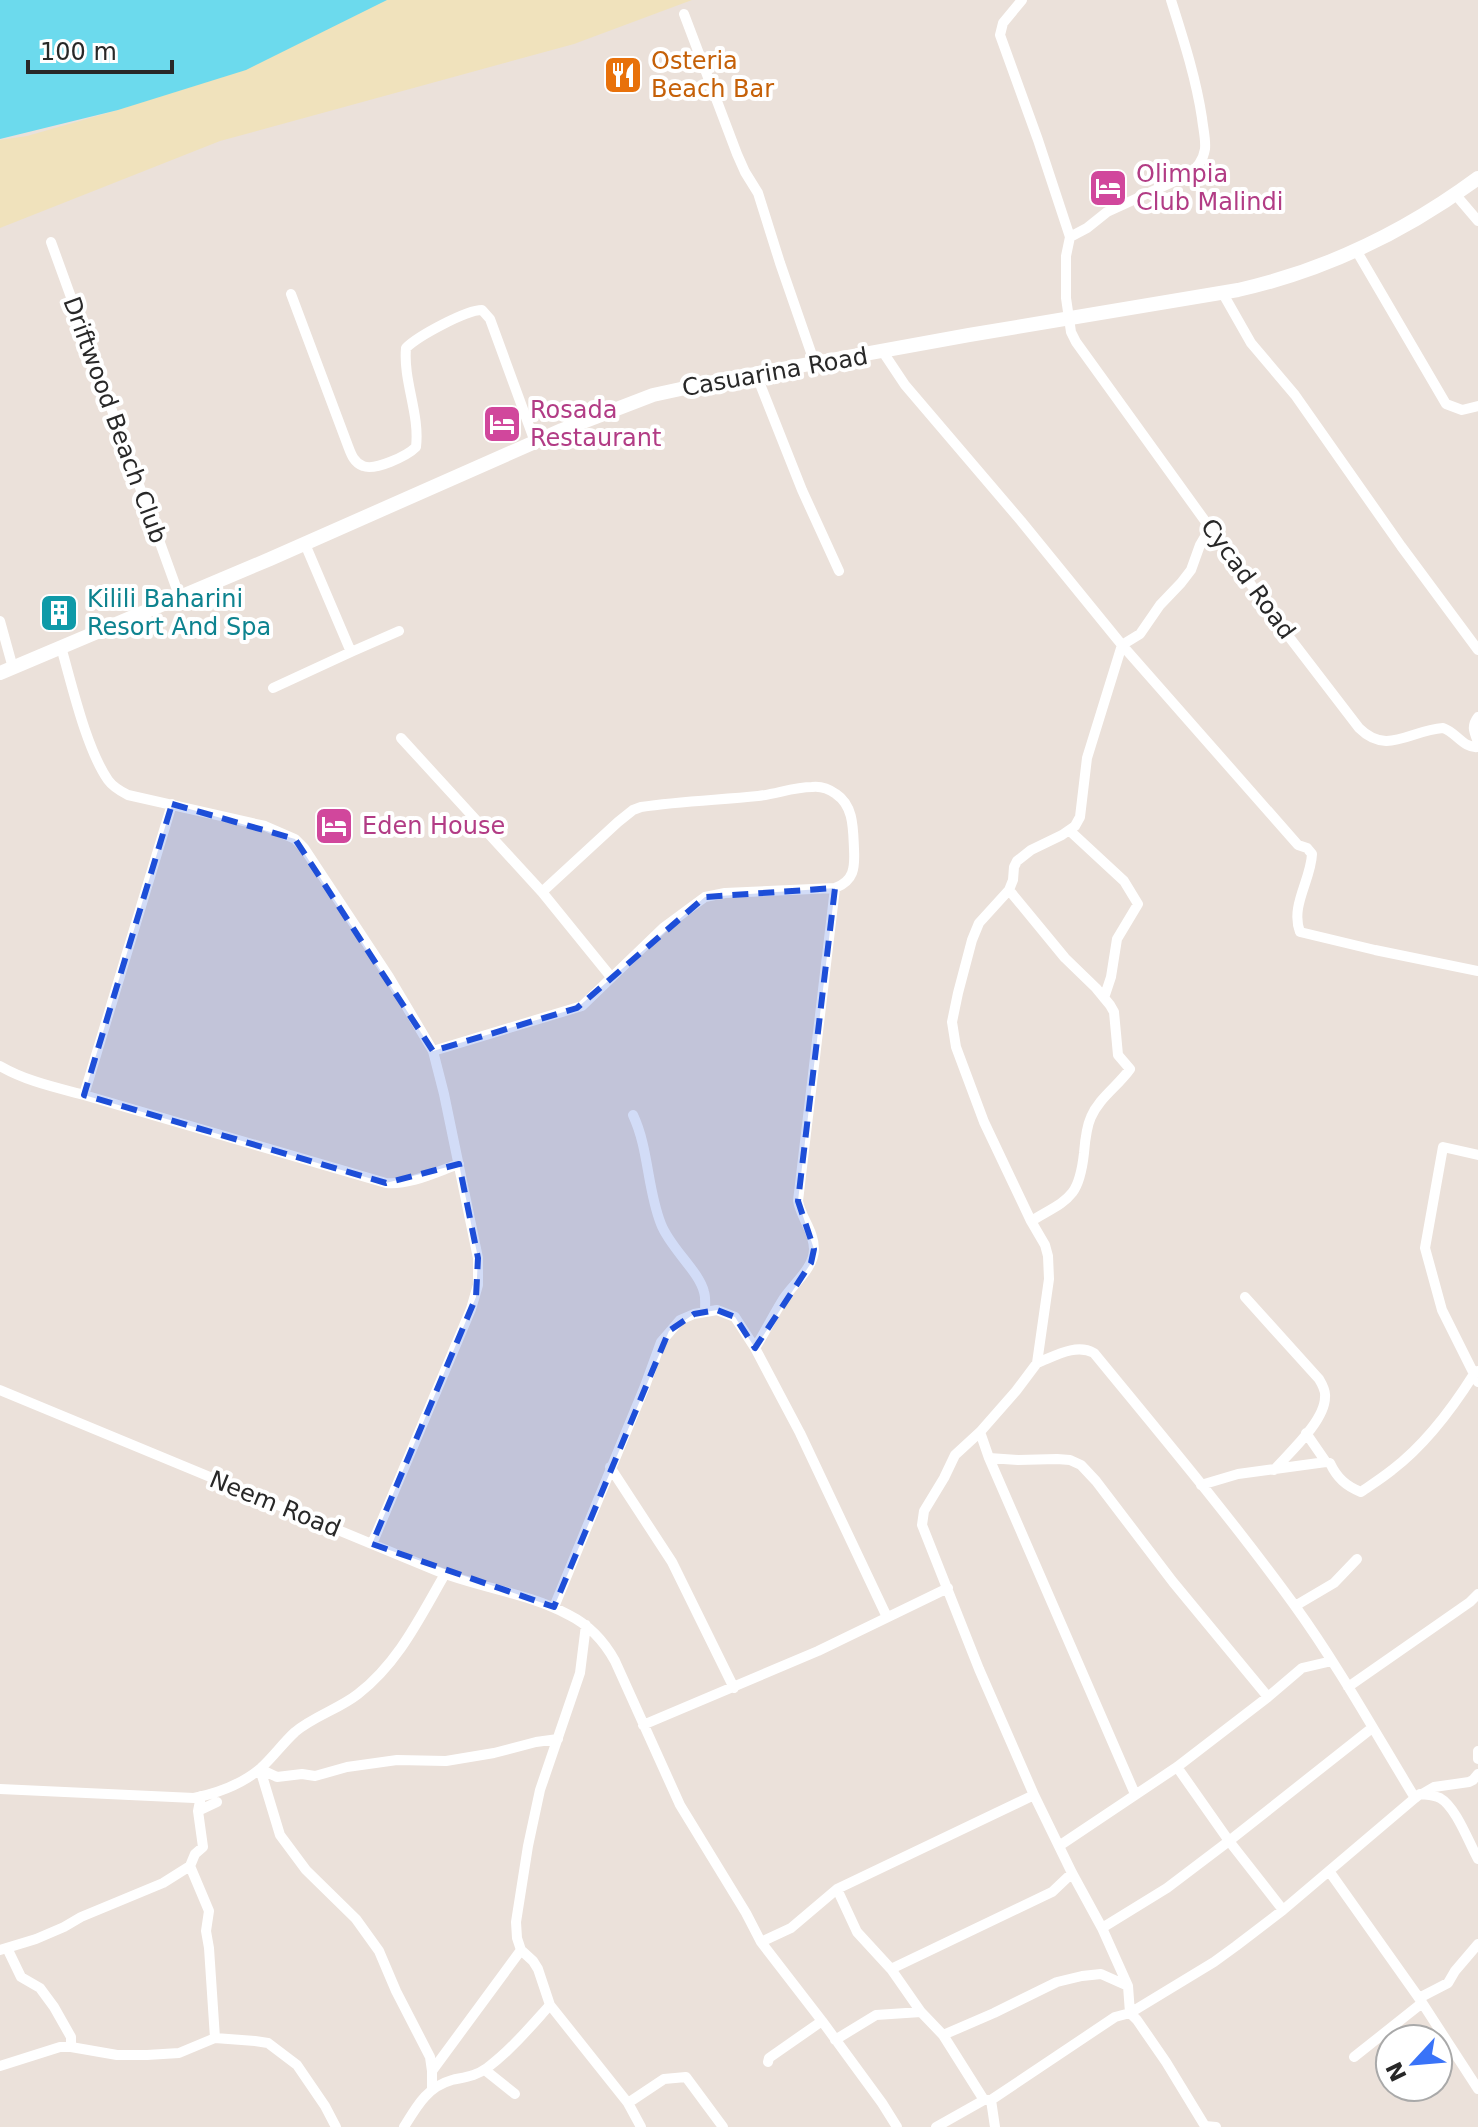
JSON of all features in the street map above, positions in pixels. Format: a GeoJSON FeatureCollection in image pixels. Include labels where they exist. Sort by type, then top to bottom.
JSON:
{"type":"FeatureCollection","features":[{"type":"Feature","properties":{"kind":"street"},"geometry":{"type":"LineString","coordinates":[[1022,0],[1003,23],[1000,35],[1070,237],[1107,212],[1188,175],[1201,162],[1205,137],[1199,100],[1171,0]]}},
{"type":"Feature","properties":{"kind":"street"},"geometry":{"type":"LineString","coordinates":[[684,14],[737,154],[758,193],[815,364]]}},
{"type":"Feature","properties":{"kind":"street","name":"Casuarina Road"},"geometry":{"type":"LineString","coordinates":[[7,670],[180,598],[609,410],[653,395],[1265,284],[1316,267],[1393,234],[1478,178]]}},
{"type":"Feature","properties":{"kind":"street"},"geometry":{"type":"LineString","coordinates":[[1455,194],[1478,221]]}},
{"type":"Feature","properties":{"kind":"street","name":"Cycad Road"},"geometry":{"type":"LineString","coordinates":[[1070,237],[1066,271],[1071,332],[1087,359],[1283,629],[1359,728],[1368,737],[1381,742],[1443,728],[1468,746],[1474,748],[1478,744]]}},
{"type":"Feature","properties":{"kind":"street","name":"Driftwood Beach Club"},"geometry":{"type":"LineString","coordinates":[[51,242],[180,598]]}},
{"type":"Feature","properties":{"kind":"street"},"geometry":{"type":"LineString","coordinates":[[1356,250],[1446,404],[1462,410],[1478,406]]}},
{"type":"Feature","properties":{"kind":"street"},"geometry":{"type":"LineString","coordinates":[[1222,292],[1251,343],[1295,395],[1478,650]]}},
{"type":"Feature","properties":{"kind":"street"},"geometry":{"type":"LineString","coordinates":[[291,294],[353,459],[364,467],[372,468],[405,455],[416,447],[405,366],[406,348],[471,311],[482,310],[490,319],[535,442]]}},
{"type":"Feature","properties":{"kind":"street"},"geometry":{"type":"LineString","coordinates":[[883,352],[905,385],[1122,645],[1298,845],[1312,854],[1296,916],[1300,932],[1478,971]]}},
{"type":"Feature","properties":{"kind":"street"},"geometry":{"type":"LineString","coordinates":[[756,374],[802,490],[839,571]]}},
{"type":"Feature","properties":{"kind":"street"},"geometry":{"type":"LineString","coordinates":[[1207,2127],[1166,2062],[1130,2013],[1128,1986],[1034,1795],[979,1669],[924,1532],[922,1518],[955,1455],[980,1432],[1037,1363],[1048,1292],[1045,1245],[984,1122],[956,1047],[952,1022],[958,993],[979,923],[1009,890],[1017,861],[1031,850],[1070,831],[1080,817],[1087,758],[1122,645],[1140,634],[1160,605],[1191,570],[1210,528]]}},
{"type":"Feature","properties":{"kind":"street"},"geometry":{"type":"LineString","coordinates":[[305,544],[351,652]]}},
{"type":"Feature","properties":{"kind":"street"},"geometry":{"type":"LineString","coordinates":[[0,621],[7,670]]}},
{"type":"Feature","properties":{"kind":"street"},"geometry":{"type":"LineString","coordinates":[[273,688],[399,631]]}},
{"type":"Feature","properties":{"kind":"street"},"geometry":{"type":"LineString","coordinates":[[61,647],[85,727],[102,770],[115,788],[128,795],[265,826],[295,839],[389,977],[433,1051],[459,1164],[479,1274],[476,1297],[372,1544]]}},
{"type":"Feature","properties":{"kind":"street"},"geometry":{"type":"LineString","coordinates":[[1478,717],[1474,723],[1478,744]]}},
{"type":"Feature","properties":{"kind":"street"},"geometry":{"type":"LineString","coordinates":[[401,738],[542,892],[611,977]]}},
{"type":"Feature","properties":{"kind":"street"},"geometry":{"type":"LineString","coordinates":[[433,1051],[577,1008],[663,928],[705,897],[845,885],[853,875],[855,861],[851,813],[838,795],[814,786],[763,796],[641,807],[618,822],[542,892]]}},
{"type":"Feature","properties":{"kind":"street"},"geometry":{"type":"LineString","coordinates":[[84,1095],[172,804]]}},
{"type":"Feature","properties":{"kind":"street"},"geometry":{"type":"LineString","coordinates":[[1070,831],[1124,881],[1138,904],[1117,939],[1104,998]]}},
{"type":"Feature","properties":{"kind":"street"},"geometry":{"type":"LineString","coordinates":[[755,1348],[786,1296],[811,1263],[814,1249],[809,1225],[800,1212],[798,1201],[835,888]]}},
{"type":"Feature","properties":{"kind":"street"},"geometry":{"type":"LineString","coordinates":[[1009,890],[1114,1012],[1118,1055],[1130,1069],[1091,1115],[1076,1189],[1067,1200],[1031,1221]]}},
{"type":"Feature","properties":{"kind":"street"},"geometry":{"type":"LineString","coordinates":[[0,1066],[20,1078],[386,1183],[410,1181],[459,1164]]}},
{"type":"Feature","properties":{"kind":"street"},"geometry":{"type":"LineString","coordinates":[[633,1115],[642,1137],[648,1179],[661,1224],[673,1248],[698,1279],[704,1292],[705,1311]]}},
{"type":"Feature","properties":{"kind":"street"},"geometry":{"type":"LineString","coordinates":[[1306,1433],[1326,1462],[1330,1463],[1336,1476],[1350,1488],[1361,1492],[1394,1469],[1423,1441],[1477,1376],[1442,1310],[1425,1248],[1443,1147],[1478,1155]]}},
{"type":"Feature","properties":{"kind":"street"},"geometry":{"type":"LineString","coordinates":[[1245,1297],[1319,1379],[1326,1398],[1321,1412],[1306,1433],[1274,1470]]}},
{"type":"Feature","properties":{"kind":"street"},"geometry":{"type":"LineString","coordinates":[[554,1607],[661,1342],[680,1320],[717,1310],[735,1317],[755,1348],[800,1433],[887,1617]]}},
{"type":"Feature","properties":{"kind":"street"},"geometry":{"type":"LineString","coordinates":[[1037,1363],[1069,1350],[1086,1349],[1094,1353],[1295,1606],[1418,1796]]}},
{"type":"Feature","properties":{"kind":"street","name":"Neem Road"},"geometry":{"type":"LineString","coordinates":[[0,1390],[445,1574],[554,1607],[586,1625]]}},
{"type":"Feature","properties":{"kind":"street"},"geometry":{"type":"LineString","coordinates":[[980,1432],[1135,1794]]}},
{"type":"Feature","properties":{"kind":"street"},"geometry":{"type":"LineString","coordinates":[[989,1458],[1057,1459],[1081,1465],[1268,1697]]}},
{"type":"Feature","properties":{"kind":"street"},"geometry":{"type":"LineString","coordinates":[[1201,1485],[1238,1474],[1326,1462]]}},
{"type":"Feature","properties":{"kind":"street"},"geometry":{"type":"LineString","coordinates":[[610,1467],[672,1562],[734,1688]]}},
{"type":"Feature","properties":{"kind":"street"},"geometry":{"type":"LineString","coordinates":[[1295,1606],[1334,1583],[1357,1559]]}},
{"type":"Feature","properties":{"kind":"street"},"geometry":{"type":"LineString","coordinates":[[0,1789],[194,1798],[237,1784],[260,1769],[303,1726],[346,1703],[368,1686],[404,1647],[445,1574]]}},
{"type":"Feature","properties":{"kind":"street"},"geometry":{"type":"LineString","coordinates":[[643,1725],[818,1651],[948,1588]]}},
{"type":"Feature","properties":{"kind":"street"},"geometry":{"type":"LineString","coordinates":[[1348,1687],[1478,1594]]}},
{"type":"Feature","properties":{"kind":"street"},"geometry":{"type":"LineString","coordinates":[[586,1625],[609,1649],[680,1805],[761,1942],[897,2127]]}},
{"type":"Feature","properties":{"kind":"street"},"geometry":{"type":"LineString","coordinates":[[586,1625],[580,1673],[540,1790],[516,1922],[517,1938],[521,1950],[538,1969],[550,2005],[628,2103],[641,2127]]}},
{"type":"Feature","properties":{"kind":"street"},"geometry":{"type":"LineString","coordinates":[[1059,1846],[1177,1767],[1302,1668],[1332,1661]]}},
{"type":"Feature","properties":{"kind":"street"},"geometry":{"type":"LineString","coordinates":[[1102,1928],[1167,1888],[1372,1728]]}},
{"type":"Feature","properties":{"kind":"street"},"geometry":{"type":"LineString","coordinates":[[260,1769],[277,1777],[315,1776],[347,1767],[397,1760],[446,1761],[558,1739]]}},
{"type":"Feature","properties":{"kind":"street"},"geometry":{"type":"LineString","coordinates":[[1478,1751],[1478,1759]]}},
{"type":"Feature","properties":{"kind":"street"},"geometry":{"type":"LineString","coordinates":[[1177,1767],[1283,1910]]}},
{"type":"Feature","properties":{"kind":"street"},"geometry":{"type":"LineString","coordinates":[[260,1769],[280,1835],[306,1870],[356,1919],[379,1951],[430,2057],[432,2088]]}},
{"type":"Feature","properties":{"kind":"street"},"geometry":{"type":"LineString","coordinates":[[936,2127],[988,2100],[1115,2017],[1130,2013],[1214,1962],[1283,1910],[1418,1796],[1434,1787],[1469,1782],[1478,1774]]}},
{"type":"Feature","properties":{"kind":"street"},"geometry":{"type":"LineString","coordinates":[[761,1942],[791,1928],[837,1889],[1034,1795]]}},
{"type":"Feature","properties":{"kind":"street"},"geometry":{"type":"LineString","coordinates":[[71,2047],[71,2037],[54,2007],[40,1988],[21,1977],[4,1949],[36,1939],[163,1883],[190,1866],[195,1854],[203,1847],[198,1811],[201,1796]]}},
{"type":"Feature","properties":{"kind":"street"},"geometry":{"type":"LineString","coordinates":[[1418,1796],[1437,1797],[1452,1810],[1478,1859]]}},
{"type":"Feature","properties":{"kind":"street"},"geometry":{"type":"LineString","coordinates":[[198,1811],[217,1802]]}},
{"type":"Feature","properties":{"kind":"street"},"geometry":{"type":"LineString","coordinates":[[190,1866],[209,1911],[206,1931],[215,2038]]}},
{"type":"Feature","properties":{"kind":"street"},"geometry":{"type":"LineString","coordinates":[[1329,1871],[1421,2000],[1478,2089]]}},
{"type":"Feature","properties":{"kind":"street"},"geometry":{"type":"LineString","coordinates":[[891,1969],[1052,1892],[1072,1873]]}},
{"type":"Feature","properties":{"kind":"street"},"geometry":{"type":"LineString","coordinates":[[837,1889],[857,1932],[943,2035],[988,2100],[995,2127]]}},
{"type":"Feature","properties":{"kind":"street"},"geometry":{"type":"LineString","coordinates":[[1354,2057],[1421,2000],[1448,1983],[1478,1944]]}},
{"type":"Feature","properties":{"kind":"street"},"geometry":{"type":"LineString","coordinates":[[432,2071],[521,1950]]}},
{"type":"Feature","properties":{"kind":"street"},"geometry":{"type":"LineString","coordinates":[[943,2035],[1057,1982],[1101,1974],[1128,1986]]}},
{"type":"Feature","properties":{"kind":"street"},"geometry":{"type":"LineString","coordinates":[[404,2127],[432,2088],[450,2080],[469,2078],[485,2070],[550,2005]]}},
{"type":"Feature","properties":{"kind":"street"},"geometry":{"type":"LineString","coordinates":[[835,2040],[876,2015],[921,2012]]}},
{"type":"Feature","properties":{"kind":"street"},"geometry":{"type":"LineString","coordinates":[[768,2062],[769,2058],[822,2021]]}},
{"type":"Feature","properties":{"kind":"street"},"geometry":{"type":"LineString","coordinates":[[0,2066],[52,2049],[71,2047],[117,2055],[147,2055],[179,2053],[215,2038],[268,2043],[297,2065],[336,2127]]}},
{"type":"Feature","properties":{"kind":"street"},"geometry":{"type":"LineString","coordinates":[[485,2070],[515,2094]]}},
{"type":"Feature","properties":{"kind":"street"},"geometry":{"type":"LineString","coordinates":[[628,2103],[664,2079],[686,2077],[723,2127]]}},
{"type":"Feature","properties":{"kind":"highlighted area"},"geometry":{"type":"Polygon","coordinates":[[[172,804],[295,839],[433,1051],[577,1008],[705,897],[835,888],[798,1201],[814,1249],[811,1263],[755,1348],[735,1317],[717,1310],[694,1314],[669,1331],[554,1607],[372,1544],[476,1297],[478,1258],[459,1164],[386,1183],[84,1095],[172,804]]]}},
{"type":"Feature","properties":{"kind":"sand"},"geometry":{"type":"Polygon","coordinates":[[[386,0],[692,0],[574,44],[220,141],[0,228],[0,140],[27,136],[118,110],[386,0]]]}},
{"type":"Feature","properties":{"kind":"water"},"geometry":{"type":"Polygon","coordinates":[[[0,0],[387,0],[246,70],[118,110],[0,139],[0,0]]]}},
{"type":"Feature","properties":{"kind":"place","name":"Osteria Beach Bar"},"geometry":{"type":"Point","coordinates":[623,75]}},
{"type":"Feature","properties":{"kind":"place","name":"Olimpia Club Malindi"},"geometry":{"type":"Point","coordinates":[1108,188]}},
{"type":"Feature","properties":{"kind":"place","name":"Rosada Restaurant"},"geometry":{"type":"Point","coordinates":[502,424]}},
{"type":"Feature","properties":{"kind":"place","name":"Kilili Baharini Resort And Spa"},"geometry":{"type":"Point","coordinates":[59,613]}},
{"type":"Feature","properties":{"kind":"place","name":"Eden House"},"geometry":{"type":"Point","coordinates":[334,826]}}]}
